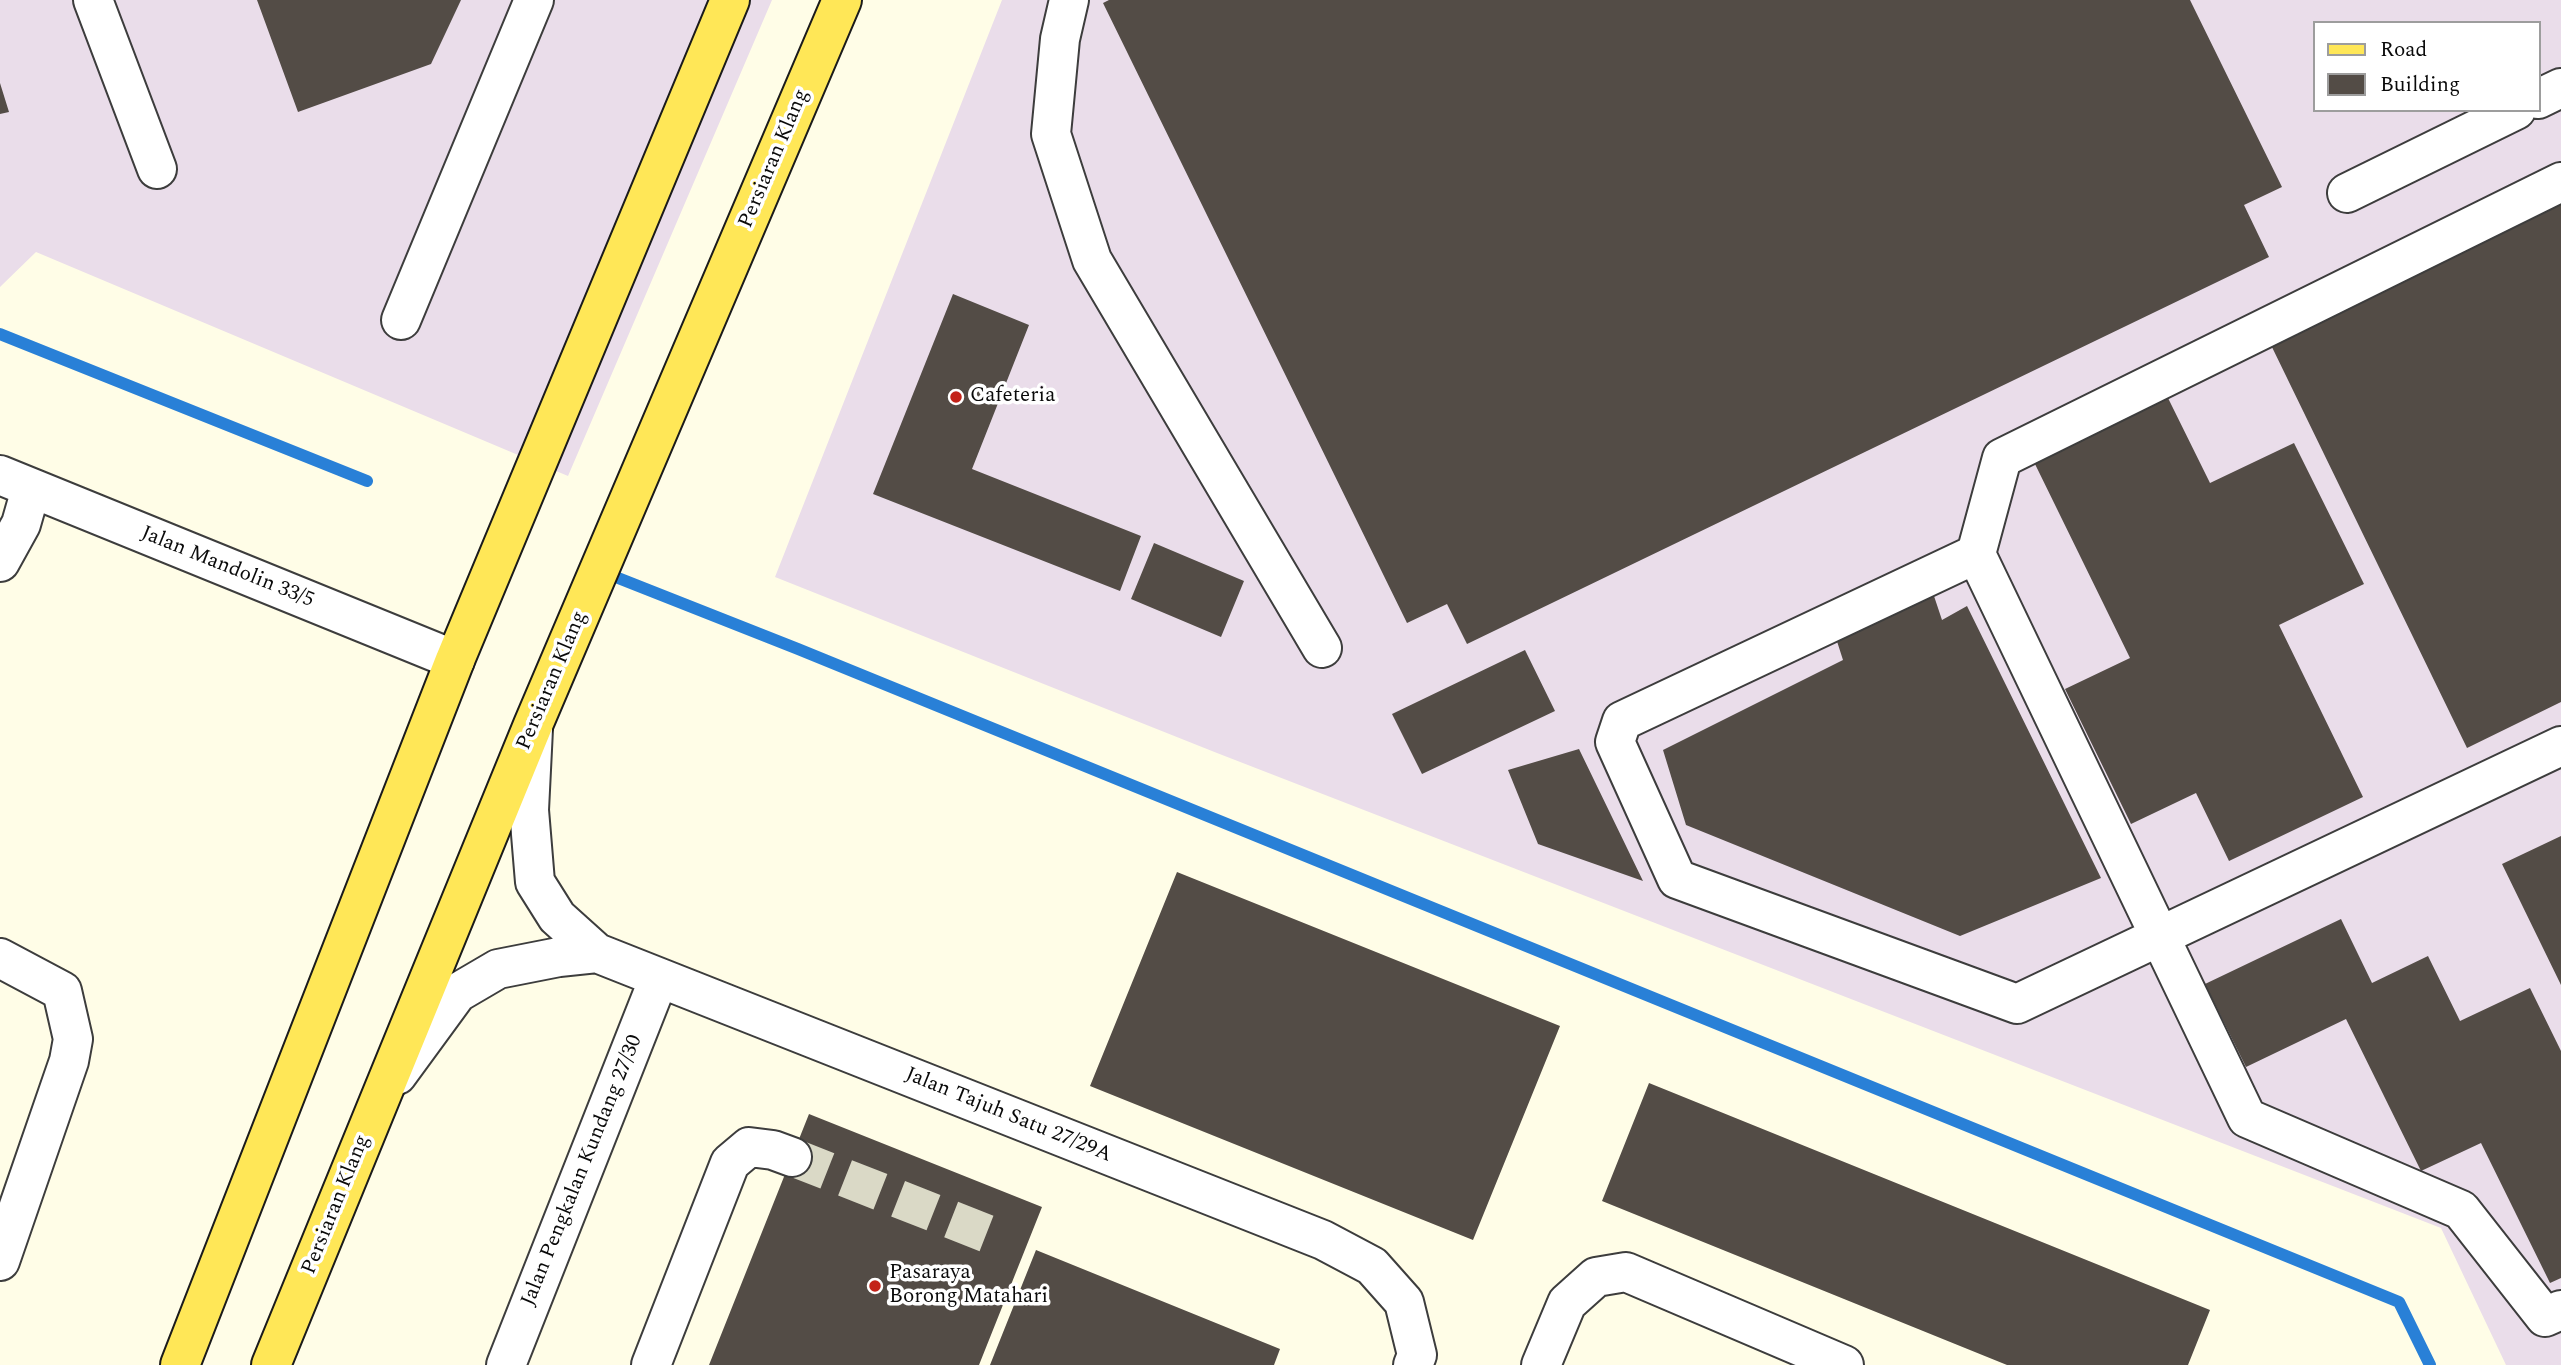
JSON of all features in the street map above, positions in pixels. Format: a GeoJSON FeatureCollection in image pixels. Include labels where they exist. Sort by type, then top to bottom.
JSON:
{"type":"FeatureCollection","features":[{"type":"Feature","properties":{"kind":"main road"},"geometry":{"type":"LineString","coordinates":[[180,1365],[455,660],[730,0]]}},
{"type":"Feature","properties":{"kind":"main road","name":"Persiaran Klang"},"geometry":{"type":"LineString","coordinates":[[271,1365],[533,725],[842,0]]}},
{"type":"Feature","properties":{"kind":"street"},"geometry":{"type":"LineString","coordinates":[[93,0],[157,169]]}},
{"type":"Feature","properties":{"kind":"street"},"geometry":{"type":"LineString","coordinates":[[401,320],[534,0]]}},
{"type":"Feature","properties":{"kind":"street"},"geometry":{"type":"LineString","coordinates":[[1069,0],[1060,39],[1051,134],[1092,260],[1322,648]]}},
{"type":"Feature","properties":{"kind":"street"},"geometry":{"type":"LineString","coordinates":[[2540,98],[2561,88]]}},
{"type":"Feature","properties":{"kind":"street"},"geometry":{"type":"LineString","coordinates":[[2347,193],[2512,112]]}},
{"type":"Feature","properties":{"kind":"street"},"geometry":{"type":"LineString","coordinates":[[2561,182],[2003,458],[1976,554],[2247,1118],[2461,1210],[2545,1317],[2561,1310]]}},
{"type":"Feature","properties":{"kind":"street"},"geometry":{"type":"LineString","coordinates":[[0,562],[21,524],[15,482]]}},
{"type":"Feature","properties":{"kind":"street","name":"Jalan Mandolin 33/5"},"geometry":{"type":"LineString","coordinates":[[15,482],[455,660]]}},
{"type":"Feature","properties":{"kind":"street"},"geometry":{"type":"LineString","coordinates":[[1976,554],[1622,721],[1615,742],[1677,879],[2017,1004],[2561,746]]}},
{"type":"Feature","properties":{"kind":"street","name":"Jalan Tajuh Satu 27/29A"},"geometry":{"type":"LineString","coordinates":[[533,725],[528,810],[535,882],[557,917],[597,953],[1323,1240],[1372,1266],[1405,1302],[1418,1355],[1413,1365]]}},
{"type":"Feature","properties":{"kind":"street","name":"Jalan Tajuh Satu 27/29A"},"geometry":{"type":"LineString","coordinates":[[381,1096],[457,993],[498,969],[559,957],[597,953]]}},
{"type":"Feature","properties":{"kind":"street"},"geometry":{"type":"LineString","coordinates":[[0,958],[62,991],[73,1039],[69,1061],[0,1261]]}},
{"type":"Feature","properties":{"kind":"street","name":"Jalan Pengkalan Kundang 27/30"},"geometry":{"type":"LineString","coordinates":[[506,1365],[659,978]]}},
{"type":"Feature","properties":{"kind":"street"},"geometry":{"type":"LineString","coordinates":[[651,1365],[730,1163],[749,1147],[773,1150],[792,1157]]}},
{"type":"Feature","properties":{"kind":"street"},"geometry":{"type":"LineString","coordinates":[[1541,1365],[1567,1303],[1597,1277],[1626,1272],[1844,1365]]}},
{"type":"Feature","properties":{"kind":"shaded area"},"geometry":{"type":"Polygon","coordinates":[[[0,0],[772,0],[568,476],[36,252],[0,287],[0,0]]]}},
{"type":"Feature","properties":{"kind":"shaded area"},"geometry":{"type":"Polygon","coordinates":[[[1002,0],[2561,0],[2561,1365],[2506,1365],[2441,1228],[1217,753],[775,577],[1002,0]]]}},
{"type":"Feature","properties":{"kind":"building"},"geometry":{"type":"Polygon","coordinates":[[[257,0],[461,0],[431,64],[298,112],[257,0]]]}},
{"type":"Feature","properties":{"kind":"building"},"geometry":{"type":"Polygon","coordinates":[[[1109,0],[2190,0],[2282,187],[2244,205],[2269,257],[1467,644],[1447,604],[1407,623],[1103,3],[1109,0]]]}},
{"type":"Feature","properties":{"kind":"building"},"geometry":{"type":"Polygon","coordinates":[[[0,83],[9,112],[0,114],[0,83]]]}},
{"type":"Feature","properties":{"kind":"building"},"geometry":{"type":"Polygon","coordinates":[[[2561,203],[2561,702],[2467,748],[2270,343],[2561,203]]]}},
{"type":"Feature","properties":{"kind":"building","name":"Cafeteria"},"geometry":{"type":"Polygon","coordinates":[[[953,294],[1029,325],[972,469],[1141,536],[1120,591],[873,494],[953,294]]]}},
{"type":"Feature","properties":{"kind":"building"},"geometry":{"type":"Polygon","coordinates":[[[2168,398],[2210,483],[2294,443],[2364,584],[2279,625],[2363,797],[2229,861],[2196,793],[2131,824],[2065,689],[2130,658],[2034,462],[2168,398]]]}},
{"type":"Feature","properties":{"kind":"building"},"geometry":{"type":"Polygon","coordinates":[[[1154,543],[1244,581],[1221,637],[1131,599],[1154,543]]]}},
{"type":"Feature","properties":{"kind":"building"},"geometry":{"type":"Polygon","coordinates":[[[1931,587],[1942,620],[1967,606],[2101,878],[1960,936],[1686,825],[1663,750],[1843,660],[1834,632],[1931,587]]]}},
{"type":"Feature","properties":{"kind":"building"},"geometry":{"type":"Polygon","coordinates":[[[1525,650],[1555,711],[1422,774],[1392,714],[1525,650]]]}},
{"type":"Feature","properties":{"kind":"building"},"geometry":{"type":"Polygon","coordinates":[[[1579,749],[1643,881],[1538,844],[1508,770],[1579,749]]]}},
{"type":"Feature","properties":{"kind":"building"},"geometry":{"type":"Polygon","coordinates":[[[2561,836],[2561,985],[2502,864],[2561,836]]]}},
{"type":"Feature","properties":{"kind":"building"},"geometry":{"type":"Polygon","coordinates":[[[1177,872],[1560,1026],[1473,1240],[1090,1086],[1177,872]]]}},
{"type":"Feature","properties":{"kind":"building"},"geometry":{"type":"Polygon","coordinates":[[[2341,919],[2372,983],[2428,956],[2460,1021],[2530,988],[2561,1051],[2561,1278],[2550,1283],[2481,1143],[2421,1171],[2346,1019],[2246,1067],[2205,984],[2341,919]]]}},
{"type":"Feature","properties":{"kind":"building"},"geometry":{"type":"Polygon","coordinates":[[[1649,1083],[2210,1310],[2188,1365],[2007,1365],[1602,1201],[1649,1083]]]}},
{"type":"Feature","properties":{"kind":"building","name":"Pasaraya Borong Matahari"},"geometry":{"type":"Polygon","coordinates":[[[809,1114],[1042,1207],[979,1365],[709,1365],[809,1114]]]}},
{"type":"Feature","properties":{"kind":"building"},"geometry":{"type":"Polygon","coordinates":[[[1036,1250],[1280,1349],[1274,1365],[990,1365],[1036,1250]]]}},
{"type":"Feature","properties":{"kind":"waterway"},"geometry":{"type":"LineString","coordinates":[[0,334],[367,481]]}},
{"type":"Feature","properties":{"kind":"waterway"},"geometry":{"type":"LineString","coordinates":[[608,574],[2399,1302],[2430,1365]]}},
{"type":"Feature","properties":{"kind":"tunnel"},"geometry":{"type":"LineString","coordinates":[[792,1157],[993,1236]]}},
{"type":"Feature","properties":{"kind":"place","name":"Cafeteria"},"geometry":{"type":"Point","coordinates":[956,397]}},
{"type":"Feature","properties":{"kind":"place","name":"Pasaraya Borong Matahari"},"geometry":{"type":"Point","coordinates":[875,1286]}}]}
